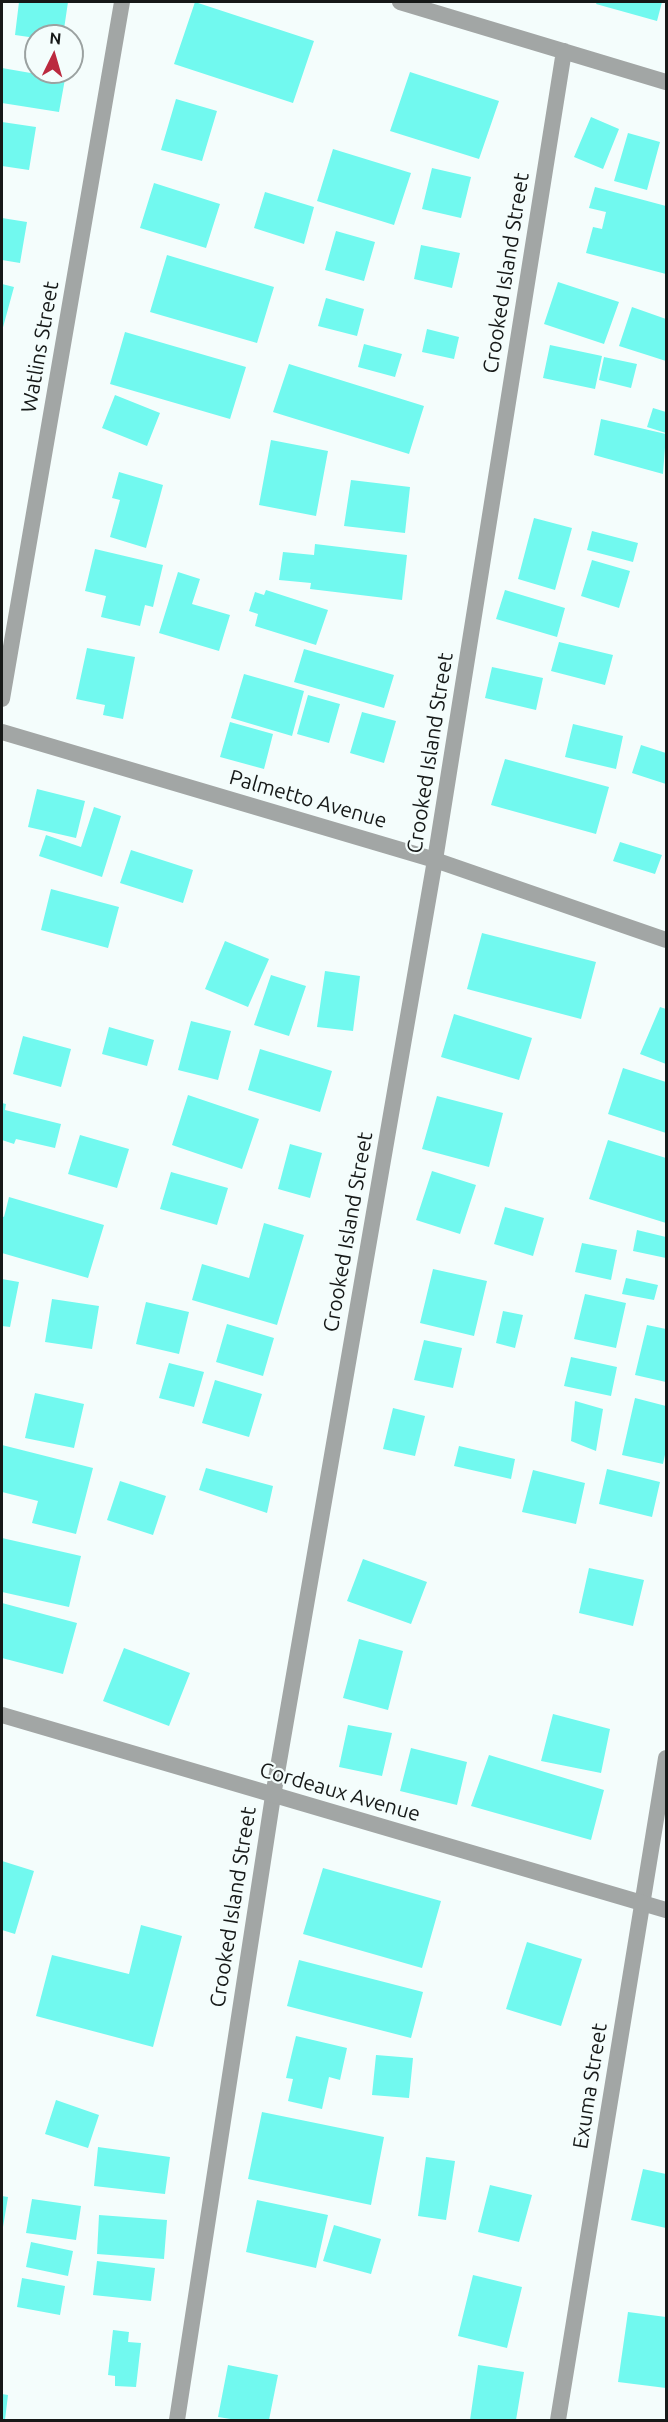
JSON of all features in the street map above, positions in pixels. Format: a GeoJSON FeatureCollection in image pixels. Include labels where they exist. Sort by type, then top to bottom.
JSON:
{"type":"FeatureCollection","features":[{"type":"Feature","properties":{"kind":"street","name":"Watlins Street"},"geometry":{"type":"LineString","coordinates":[[2,699],[122,2]]}},
{"type":"Feature","properties":{"kind":"street"},"geometry":{"type":"LineString","coordinates":[[400,2],[444,8],[564,51],[666,82]]}},
{"type":"Feature","properties":{"kind":"street","name":"Crooked Island Street"},"geometry":{"type":"LineString","coordinates":[[177,2421],[273,1796],[435,860],[564,51]]}},
{"type":"Feature","properties":{"kind":"street","name":"Palmetto Avenue"},"geometry":{"type":"LineString","coordinates":[[2,732],[435,860],[666,940]]}},
{"type":"Feature","properties":{"kind":"street","name":"Cordeaux Avenue"},"geometry":{"type":"LineString","coordinates":[[2,1715],[666,1910]]}},
{"type":"Feature","properties":{"kind":"street","name":"Exuma Street"},"geometry":{"type":"LineString","coordinates":[[558,2421],[666,1758]]}},
{"type":"Feature","properties":{"kind":"building"},"geometry":{"type":"Polygon","coordinates":[[[19,2],[68,2],[65,24],[24,24],[24,36],[15,35],[19,2]]]}},
{"type":"Feature","properties":{"kind":"building"},"geometry":{"type":"Polygon","coordinates":[[[195,2],[314,41],[293,103],[174,64],[195,2]]]}},
{"type":"Feature","properties":{"kind":"building"},"geometry":{"type":"Polygon","coordinates":[[[597,2],[662,2],[657,21],[596,4],[597,2]]]}},
{"type":"Feature","properties":{"kind":"building"},"geometry":{"type":"Polygon","coordinates":[[[2,68],[24,72],[24,84],[64,84],[59,112],[2,103],[2,68]]]}},
{"type":"Feature","properties":{"kind":"building"},"geometry":{"type":"Polygon","coordinates":[[[410,72],[499,101],[479,159],[390,131],[410,72]]]}},
{"type":"Feature","properties":{"kind":"building"},"geometry":{"type":"Polygon","coordinates":[[[176,99],[217,111],[202,161],[161,150],[176,99]]]}},
{"type":"Feature","properties":{"kind":"building"},"geometry":{"type":"Polygon","coordinates":[[[591,117],[619,129],[603,169],[574,157],[591,117]]]}},
{"type":"Feature","properties":{"kind":"building"},"geometry":{"type":"Polygon","coordinates":[[[2,122],[36,127],[29,170],[2,166],[2,122]]]}},
{"type":"Feature","properties":{"kind":"building"},"geometry":{"type":"Polygon","coordinates":[[[628,133],[660,142],[647,190],[614,181],[628,133]]]}},
{"type":"Feature","properties":{"kind":"building"},"geometry":{"type":"Polygon","coordinates":[[[333,149],[411,173],[394,225],[317,201],[333,149]]]}},
{"type":"Feature","properties":{"kind":"building"},"geometry":{"type":"Polygon","coordinates":[[[432,168],[471,177],[461,218],[422,209],[432,168]]]}},
{"type":"Feature","properties":{"kind":"building"},"geometry":{"type":"Polygon","coordinates":[[[154,183],[220,204],[206,248],[140,228],[154,183]]]}},
{"type":"Feature","properties":{"kind":"building"},"geometry":{"type":"Polygon","coordinates":[[[595,187],[666,206],[666,274],[586,253],[593,227],[602,229],[606,212],[589,208],[595,187]]]}},
{"type":"Feature","properties":{"kind":"building"},"geometry":{"type":"Polygon","coordinates":[[[265,192],[314,207],[304,244],[254,228],[265,192]]]}},
{"type":"Feature","properties":{"kind":"building"},"geometry":{"type":"Polygon","coordinates":[[[2,218],[27,222],[20,263],[2,260],[2,218]]]}},
{"type":"Feature","properties":{"kind":"building"},"geometry":{"type":"Polygon","coordinates":[[[336,231],[375,242],[364,281],[325,270],[336,231]]]}},
{"type":"Feature","properties":{"kind":"building"},"geometry":{"type":"Polygon","coordinates":[[[421,245],[460,253],[452,288],[414,279],[421,245]]]}},
{"type":"Feature","properties":{"kind":"building"},"geometry":{"type":"Polygon","coordinates":[[[167,255],[274,287],[257,343],[150,312],[167,255]]]}},
{"type":"Feature","properties":{"kind":"building"},"geometry":{"type":"Polygon","coordinates":[[[558,282],[619,302],[604,344],[544,324],[558,282]]]}},
{"type":"Feature","properties":{"kind":"building"},"geometry":{"type":"Polygon","coordinates":[[[2,284],[14,287],[2,331],[2,284]]]}},
{"type":"Feature","properties":{"kind":"building"},"geometry":{"type":"Polygon","coordinates":[[[326,298],[364,309],[357,336],[318,326],[326,298]]]}},
{"type":"Feature","properties":{"kind":"building"},"geometry":{"type":"Polygon","coordinates":[[[632,307],[666,319],[666,361],[619,346],[632,307]]]}},
{"type":"Feature","properties":{"kind":"building"},"geometry":{"type":"Polygon","coordinates":[[[427,329],[459,337],[454,359],[422,352],[427,329]]]}},
{"type":"Feature","properties":{"kind":"building"},"geometry":{"type":"Polygon","coordinates":[[[125,332],[246,367],[230,419],[110,384],[125,332]]]}},
{"type":"Feature","properties":{"kind":"building"},"geometry":{"type":"Polygon","coordinates":[[[364,344],[402,354],[395,377],[358,367],[364,344]]]}},
{"type":"Feature","properties":{"kind":"building"},"geometry":{"type":"Polygon","coordinates":[[[550,345],[602,356],[595,389],[543,378],[550,345]]]}},
{"type":"Feature","properties":{"kind":"building"},"geometry":{"type":"Polygon","coordinates":[[[604,357],[637,364],[631,388],[599,380],[604,357]]]}},
{"type":"Feature","properties":{"kind":"building"},"geometry":{"type":"Polygon","coordinates":[[[289,364],[424,406],[409,454],[273,412],[289,364]]]}},
{"type":"Feature","properties":{"kind":"building"},"geometry":{"type":"Polygon","coordinates":[[[115,395],[160,413],[147,446],[102,428],[115,395]]]}},
{"type":"Feature","properties":{"kind":"building"},"geometry":{"type":"Polygon","coordinates":[[[653,408],[666,412],[666,433],[647,427],[653,408]]]}},
{"type":"Feature","properties":{"kind":"building"},"geometry":{"type":"Polygon","coordinates":[[[601,419],[666,434],[663,474],[594,455],[601,419]]]}},
{"type":"Feature","properties":{"kind":"building"},"geometry":{"type":"Polygon","coordinates":[[[271,440],[328,451],[316,516],[259,505],[271,440]]]}},
{"type":"Feature","properties":{"kind":"building"},"geometry":{"type":"Polygon","coordinates":[[[119,472],[163,485],[146,548],[110,537],[120,500],[112,498],[119,472]]]}},
{"type":"Feature","properties":{"kind":"building"},"geometry":{"type":"Polygon","coordinates":[[[351,480],[410,487],[405,533],[344,526],[351,480]]]}},
{"type":"Feature","properties":{"kind":"building"},"geometry":{"type":"Polygon","coordinates":[[[534,518],[572,528],[555,590],[518,579],[534,518]]]}},
{"type":"Feature","properties":{"kind":"building"},"geometry":{"type":"Polygon","coordinates":[[[592,531],[638,543],[633,562],[587,550],[592,531]]]}},
{"type":"Feature","properties":{"kind":"building"},"geometry":{"type":"Polygon","coordinates":[[[315,544],[407,555],[402,600],[310,589],[311,583],[279,580],[283,552],[314,555],[315,544]]]}},
{"type":"Feature","properties":{"kind":"building"},"geometry":{"type":"Polygon","coordinates":[[[95,549],[163,565],[153,607],[145,605],[140,626],[101,617],[106,596],[85,591],[95,549]]]}},
{"type":"Feature","properties":{"kind":"building"},"geometry":{"type":"Polygon","coordinates":[[[592,560],[630,571],[619,608],[581,596],[592,560]]]}},
{"type":"Feature","properties":{"kind":"building"},"geometry":{"type":"Polygon","coordinates":[[[178,572],[200,579],[192,604],[230,615],[219,651],[159,633],[178,572]]]}},
{"type":"Feature","properties":{"kind":"building"},"geometry":{"type":"Polygon","coordinates":[[[266,590],[328,610],[316,645],[255,626],[258,614],[249,611],[255,592],[264,595],[266,590]]]}},
{"type":"Feature","properties":{"kind":"building"},"geometry":{"type":"Polygon","coordinates":[[[505,590],[565,608],[557,637],[496,619],[505,590]]]}},
{"type":"Feature","properties":{"kind":"building"},"geometry":{"type":"Polygon","coordinates":[[[559,642],[613,655],[605,685],[551,671],[559,642]]]}},
{"type":"Feature","properties":{"kind":"building"},"geometry":{"type":"Polygon","coordinates":[[[87,648],[135,657],[123,719],[103,715],[105,705],[76,699],[87,648]]]}},
{"type":"Feature","properties":{"kind":"building"},"geometry":{"type":"Polygon","coordinates":[[[304,649],[394,675],[384,708],[294,682],[304,649]]]}},
{"type":"Feature","properties":{"kind":"building"},"geometry":{"type":"Polygon","coordinates":[[[492,667],[543,678],[536,710],[485,698],[492,667]]]}},
{"type":"Feature","properties":{"kind":"building"},"geometry":{"type":"Polygon","coordinates":[[[244,674],[304,691],[292,736],[231,718],[244,674]]]}},
{"type":"Feature","properties":{"kind":"building"},"geometry":{"type":"Polygon","coordinates":[[[308,695],[340,704],[329,743],[297,734],[308,695]]]}},
{"type":"Feature","properties":{"kind":"building"},"geometry":{"type":"Polygon","coordinates":[[[362,712],[396,721],[384,763],[350,753],[362,712]]]}},
{"type":"Feature","properties":{"kind":"building"},"geometry":{"type":"Polygon","coordinates":[[[230,722],[273,734],[264,769],[220,757],[230,722]]]}},
{"type":"Feature","properties":{"kind":"building"},"geometry":{"type":"Polygon","coordinates":[[[573,724],[623,736],[616,769],[565,757],[573,724]]]}},
{"type":"Feature","properties":{"kind":"building"},"geometry":{"type":"Polygon","coordinates":[[[641,745],[666,753],[666,784],[632,773],[641,745]]]}},
{"type":"Feature","properties":{"kind":"building"},"geometry":{"type":"Polygon","coordinates":[[[505,759],[609,787],[596,834],[491,805],[505,759]]]}},
{"type":"Feature","properties":{"kind":"building"},"geometry":{"type":"Polygon","coordinates":[[[37,789],[85,801],[76,838],[28,827],[37,789]]]}},
{"type":"Feature","properties":{"kind":"building"},"geometry":{"type":"Polygon","coordinates":[[[94,807],[121,816],[102,877],[39,856],[46,835],[81,847],[94,807]]]}},
{"type":"Feature","properties":{"kind":"building"},"geometry":{"type":"Polygon","coordinates":[[[620,842],[662,855],[655,874],[613,861],[620,842]]]}},
{"type":"Feature","properties":{"kind":"building"},"geometry":{"type":"Polygon","coordinates":[[[131,850],[193,870],[183,903],[120,883],[131,850]]]}},
{"type":"Feature","properties":{"kind":"building"},"geometry":{"type":"Polygon","coordinates":[[[51,889],[119,907],[108,948],[41,930],[51,889]]]}},
{"type":"Feature","properties":{"kind":"building"},"geometry":{"type":"Polygon","coordinates":[[[482,933],[596,962],[581,1019],[467,989],[482,933]]]}},
{"type":"Feature","properties":{"kind":"building"},"geometry":{"type":"Polygon","coordinates":[[[225,941],[269,959],[248,1007],[205,989],[225,941]]]}},
{"type":"Feature","properties":{"kind":"building"},"geometry":{"type":"Polygon","coordinates":[[[325,971],[360,976],[353,1031],[317,1027],[325,971]]]}},
{"type":"Feature","properties":{"kind":"building"},"geometry":{"type":"Polygon","coordinates":[[[271,975],[306,986],[289,1036],[254,1025],[271,975]]]}},
{"type":"Feature","properties":{"kind":"building"},"geometry":{"type":"Polygon","coordinates":[[[660,1007],[666,1009],[666,1064],[640,1054],[660,1007]]]}},
{"type":"Feature","properties":{"kind":"building"},"geometry":{"type":"Polygon","coordinates":[[[454,1014],[532,1038],[519,1080],[441,1057],[454,1014]]]}},
{"type":"Feature","properties":{"kind":"building"},"geometry":{"type":"Polygon","coordinates":[[[191,1021],[231,1031],[218,1080],[178,1070],[191,1021]]]}},
{"type":"Feature","properties":{"kind":"building"},"geometry":{"type":"Polygon","coordinates":[[[109,1027],[154,1040],[147,1066],[102,1054],[109,1027]]]}},
{"type":"Feature","properties":{"kind":"building"},"geometry":{"type":"Polygon","coordinates":[[[23,1036],[71,1049],[61,1087],[13,1074],[23,1036]]]}},
{"type":"Feature","properties":{"kind":"building"},"geometry":{"type":"Polygon","coordinates":[[[260,1049],[332,1071],[320,1112],[248,1090],[260,1049]]]}},
{"type":"Feature","properties":{"kind":"building"},"geometry":{"type":"Polygon","coordinates":[[[623,1068],[666,1082],[666,1133],[608,1114],[623,1068]]]}},
{"type":"Feature","properties":{"kind":"building"},"geometry":{"type":"Polygon","coordinates":[[[188,1095],[259,1119],[242,1169],[172,1145],[188,1095]]]}},
{"type":"Feature","properties":{"kind":"building"},"geometry":{"type":"Polygon","coordinates":[[[437,1096],[503,1113],[489,1167],[422,1149],[437,1096]]]}},
{"type":"Feature","properties":{"kind":"building"},"geometry":{"type":"Polygon","coordinates":[[[2,1103],[6,1104],[5,1110],[61,1124],[55,1148],[16,1139],[14,1144],[2,1140],[2,1103]]]}},
{"type":"Feature","properties":{"kind":"building"},"geometry":{"type":"Polygon","coordinates":[[[80,1135],[129,1149],[117,1188],[68,1174],[80,1135]]]}},
{"type":"Feature","properties":{"kind":"building"},"geometry":{"type":"Polygon","coordinates":[[[608,1140],[666,1158],[666,1223],[589,1199],[608,1140]]]}},
{"type":"Feature","properties":{"kind":"building"},"geometry":{"type":"Polygon","coordinates":[[[290,1144],[322,1153],[310,1198],[278,1189],[290,1144]]]}},
{"type":"Feature","properties":{"kind":"building"},"geometry":{"type":"Polygon","coordinates":[[[432,1171],[476,1185],[460,1234],[416,1220],[432,1171]]]}},
{"type":"Feature","properties":{"kind":"building"},"geometry":{"type":"Polygon","coordinates":[[[171,1172],[228,1188],[217,1225],[160,1209],[171,1172]]]}},
{"type":"Feature","properties":{"kind":"building"},"geometry":{"type":"Polygon","coordinates":[[[9,1197],[104,1225],[88,1278],[2,1253],[2,1216],[4,1217],[9,1197]]]}},
{"type":"Feature","properties":{"kind":"building"},"geometry":{"type":"Polygon","coordinates":[[[505,1207],[544,1218],[533,1256],[494,1244],[505,1207]]]}},
{"type":"Feature","properties":{"kind":"building"},"geometry":{"type":"Polygon","coordinates":[[[264,1223],[304,1235],[277,1325],[192,1300],[202,1264],[249,1278],[264,1223]]]}},
{"type":"Feature","properties":{"kind":"building"},"geometry":{"type":"Polygon","coordinates":[[[637,1230],[666,1237],[666,1258],[633,1251],[637,1230]]]}},
{"type":"Feature","properties":{"kind":"building"},"geometry":{"type":"Polygon","coordinates":[[[582,1243],[617,1250],[611,1280],[575,1272],[582,1243]]]}},
{"type":"Feature","properties":{"kind":"building"},"geometry":{"type":"Polygon","coordinates":[[[433,1269],[487,1281],[474,1336],[420,1323],[433,1269]]]}},
{"type":"Feature","properties":{"kind":"building"},"geometry":{"type":"Polygon","coordinates":[[[626,1278],[658,1285],[654,1300],[622,1294],[626,1278]]]}},
{"type":"Feature","properties":{"kind":"building"},"geometry":{"type":"Polygon","coordinates":[[[2,1279],[19,1282],[10,1327],[2,1326],[2,1279]]]}},
{"type":"Feature","properties":{"kind":"building"},"geometry":{"type":"Polygon","coordinates":[[[585,1294],[626,1303],[616,1348],[574,1339],[585,1294]]]}},
{"type":"Feature","properties":{"kind":"building"},"geometry":{"type":"Polygon","coordinates":[[[52,1299],[99,1306],[92,1349],[45,1342],[52,1299]]]}},
{"type":"Feature","properties":{"kind":"building"},"geometry":{"type":"Polygon","coordinates":[[[146,1302],[189,1312],[179,1354],[136,1344],[146,1302]]]}},
{"type":"Feature","properties":{"kind":"building"},"geometry":{"type":"Polygon","coordinates":[[[503,1311],[523,1315],[515,1348],[496,1343],[503,1311]]]}},
{"type":"Feature","properties":{"kind":"building"},"geometry":{"type":"Polygon","coordinates":[[[227,1324],[274,1338],[263,1376],[216,1362],[227,1324]]]}},
{"type":"Feature","properties":{"kind":"building"},"geometry":{"type":"Polygon","coordinates":[[[647,1325],[666,1329],[666,1382],[635,1375],[647,1325]]]}},
{"type":"Feature","properties":{"kind":"building"},"geometry":{"type":"Polygon","coordinates":[[[424,1340],[462,1348],[453,1388],[414,1380],[424,1340]]]}},
{"type":"Feature","properties":{"kind":"building"},"geometry":{"type":"Polygon","coordinates":[[[571,1357],[617,1367],[611,1396],[564,1386],[571,1357]]]}},
{"type":"Feature","properties":{"kind":"building"},"geometry":{"type":"Polygon","coordinates":[[[169,1363],[204,1372],[194,1407],[159,1398],[169,1363]]]}},
{"type":"Feature","properties":{"kind":"building"},"geometry":{"type":"Polygon","coordinates":[[[215,1380],[262,1394],[249,1437],[202,1423],[215,1380]]]}},
{"type":"Feature","properties":{"kind":"building"},"geometry":{"type":"Polygon","coordinates":[[[35,1393],[84,1404],[74,1448],[25,1438],[35,1393]]]}},
{"type":"Feature","properties":{"kind":"building"},"geometry":{"type":"Polygon","coordinates":[[[635,1398],[666,1406],[666,1450],[663,1464],[622,1455],[635,1398]]]}},
{"type":"Feature","properties":{"kind":"building"},"geometry":{"type":"Polygon","coordinates":[[[575,1401],[603,1409],[596,1451],[571,1441],[575,1401]]]}},
{"type":"Feature","properties":{"kind":"building"},"geometry":{"type":"Polygon","coordinates":[[[393,1408],[425,1416],[415,1456],[383,1449],[393,1408]]]}},
{"type":"Feature","properties":{"kind":"building"},"geometry":{"type":"Polygon","coordinates":[[[2,1445],[93,1468],[76,1534],[32,1523],[38,1501],[2,1492],[2,1445]]]}},
{"type":"Feature","properties":{"kind":"building"},"geometry":{"type":"Polygon","coordinates":[[[459,1446],[515,1459],[511,1479],[454,1466],[459,1446]]]}},
{"type":"Feature","properties":{"kind":"building"},"geometry":{"type":"Polygon","coordinates":[[[206,1468],[273,1486],[267,1513],[199,1490],[206,1468]]]}},
{"type":"Feature","properties":{"kind":"building"},"geometry":{"type":"Polygon","coordinates":[[[607,1469],[660,1482],[652,1517],[599,1504],[607,1469]]]}},
{"type":"Feature","properties":{"kind":"building"},"geometry":{"type":"Polygon","coordinates":[[[533,1470],[585,1483],[576,1524],[522,1512],[533,1470]]]}},
{"type":"Feature","properties":{"kind":"building"},"geometry":{"type":"Polygon","coordinates":[[[120,1481],[166,1496],[153,1535],[107,1520],[120,1481]]]}},
{"type":"Feature","properties":{"kind":"building"},"geometry":{"type":"Polygon","coordinates":[[[2,1538],[81,1556],[69,1607],[2,1592],[2,1538]]]}},
{"type":"Feature","properties":{"kind":"building"},"geometry":{"type":"Polygon","coordinates":[[[363,1559],[427,1582],[411,1624],[347,1601],[363,1559]]]}},
{"type":"Feature","properties":{"kind":"building"},"geometry":{"type":"Polygon","coordinates":[[[589,1568],[644,1580],[633,1626],[579,1613],[589,1568]]]}},
{"type":"Feature","properties":{"kind":"building"},"geometry":{"type":"Polygon","coordinates":[[[2,1603],[77,1623],[63,1674],[2,1658],[2,1603]]]}},
{"type":"Feature","properties":{"kind":"building"},"geometry":{"type":"Polygon","coordinates":[[[359,1639],[403,1651],[388,1710],[343,1698],[359,1639]]]}},
{"type":"Feature","properties":{"kind":"building"},"geometry":{"type":"Polygon","coordinates":[[[124,1648],[190,1673],[169,1726],[103,1701],[124,1648]]]}},
{"type":"Feature","properties":{"kind":"building"},"geometry":{"type":"Polygon","coordinates":[[[553,1714],[610,1729],[601,1773],[541,1761],[553,1714]]]}},
{"type":"Feature","properties":{"kind":"building"},"geometry":{"type":"Polygon","coordinates":[[[348,1725],[392,1733],[382,1776],[339,1767],[348,1725]]]}},
{"type":"Feature","properties":{"kind":"building"},"geometry":{"type":"Polygon","coordinates":[[[411,1748],[467,1762],[457,1805],[400,1791],[411,1748]]]}},
{"type":"Feature","properties":{"kind":"building"},"geometry":{"type":"Polygon","coordinates":[[[489,1755],[604,1790],[591,1840],[471,1806],[489,1755]]]}},
{"type":"Feature","properties":{"kind":"building"},"geometry":{"type":"Polygon","coordinates":[[[2,1861],[34,1871],[15,1934],[2,1930],[2,1861]]]}},
{"type":"Feature","properties":{"kind":"building"},"geometry":{"type":"Polygon","coordinates":[[[323,1868],[441,1901],[422,1968],[303,1934],[323,1868]]]}},
{"type":"Feature","properties":{"kind":"building"},"geometry":{"type":"Polygon","coordinates":[[[141,1925],[182,1936],[153,2047],[36,2016],[52,1955],[129,1974],[141,1925]]]}},
{"type":"Feature","properties":{"kind":"building"},"geometry":{"type":"Polygon","coordinates":[[[527,1942],[582,1959],[561,2026],[506,2009],[527,1942]]]}},
{"type":"Feature","properties":{"kind":"building"},"geometry":{"type":"Polygon","coordinates":[[[299,1960],[423,1992],[411,2038],[287,2006],[299,1960]]]}},
{"type":"Feature","properties":{"kind":"building"},"geometry":{"type":"Polygon","coordinates":[[[296,2036],[347,2048],[340,2080],[329,2077],[322,2109],[288,2101],[293,2079],[286,2078],[296,2036]]]}},
{"type":"Feature","properties":{"kind":"building"},"geometry":{"type":"Polygon","coordinates":[[[376,2055],[413,2058],[409,2098],[372,2095],[376,2055]]]}},
{"type":"Feature","properties":{"kind":"building"},"geometry":{"type":"Polygon","coordinates":[[[56,2100],[99,2115],[88,2148],[45,2134],[56,2100]]]}},
{"type":"Feature","properties":{"kind":"building"},"geometry":{"type":"Polygon","coordinates":[[[262,2112],[384,2137],[371,2205],[248,2179],[262,2112]]]}},
{"type":"Feature","properties":{"kind":"building"},"geometry":{"type":"Polygon","coordinates":[[[98,2147],[170,2157],[165,2194],[94,2186],[98,2147]]]}},
{"type":"Feature","properties":{"kind":"building"},"geometry":{"type":"Polygon","coordinates":[[[426,2157],[455,2161],[446,2220],[418,2216],[426,2157]]]}},
{"type":"Feature","properties":{"kind":"building"},"geometry":{"type":"Polygon","coordinates":[[[643,2169],[666,2174],[666,2228],[631,2220],[643,2169]]]}},
{"type":"Feature","properties":{"kind":"building"},"geometry":{"type":"Polygon","coordinates":[[[490,2185],[532,2195],[519,2242],[478,2232],[490,2185]]]}},
{"type":"Feature","properties":{"kind":"building"},"geometry":{"type":"Polygon","coordinates":[[[2,2196],[8,2197],[3,2227],[2,2227],[2,2196]]]}},
{"type":"Feature","properties":{"kind":"building"},"geometry":{"type":"Polygon","coordinates":[[[32,2199],[81,2206],[76,2240],[26,2233],[32,2199]]]}},
{"type":"Feature","properties":{"kind":"building"},"geometry":{"type":"Polygon","coordinates":[[[257,2200],[328,2215],[316,2268],[246,2252],[257,2200]]]}},
{"type":"Feature","properties":{"kind":"building"},"geometry":{"type":"Polygon","coordinates":[[[99,2215],[167,2220],[164,2259],[97,2254],[99,2215]]]}},
{"type":"Feature","properties":{"kind":"building"},"geometry":{"type":"Polygon","coordinates":[[[334,2225],[381,2239],[371,2274],[323,2261],[334,2225]]]}},
{"type":"Feature","properties":{"kind":"building"},"geometry":{"type":"Polygon","coordinates":[[[31,2242],[73,2251],[68,2276],[26,2267],[31,2242]]]}},
{"type":"Feature","properties":{"kind":"building"},"geometry":{"type":"Polygon","coordinates":[[[97,2261],[155,2268],[151,2301],[93,2295],[97,2261]]]}},
{"type":"Feature","properties":{"kind":"building"},"geometry":{"type":"Polygon","coordinates":[[[473,2275],[522,2287],[507,2348],[458,2336],[473,2275]]]}},
{"type":"Feature","properties":{"kind":"building"},"geometry":{"type":"Polygon","coordinates":[[[22,2278],[65,2286],[60,2315],[17,2307],[22,2278]]]}},
{"type":"Feature","properties":{"kind":"building"},"geometry":{"type":"Polygon","coordinates":[[[628,2312],[666,2317],[666,2388],[618,2382],[628,2312]]]}},
{"type":"Feature","properties":{"kind":"building"},"geometry":{"type":"Polygon","coordinates":[[[113,2330],[129,2332],[128,2342],[141,2343],[136,2387],[115,2386],[115,2376],[108,2375],[113,2330]]]}},
{"type":"Feature","properties":{"kind":"building"},"geometry":{"type":"Polygon","coordinates":[[[228,2365],[278,2375],[269,2420],[237,2420],[218,2417],[228,2365]]]}},
{"type":"Feature","properties":{"kind":"building"},"geometry":{"type":"Polygon","coordinates":[[[478,2365],[524,2372],[516,2420],[470,2420],[478,2365]]]}},
{"type":"Feature","properties":{"kind":"building"},"geometry":{"type":"Polygon","coordinates":[[[2,2394],[8,2395],[5,2420],[2,2420],[2,2394]]]}}]}
